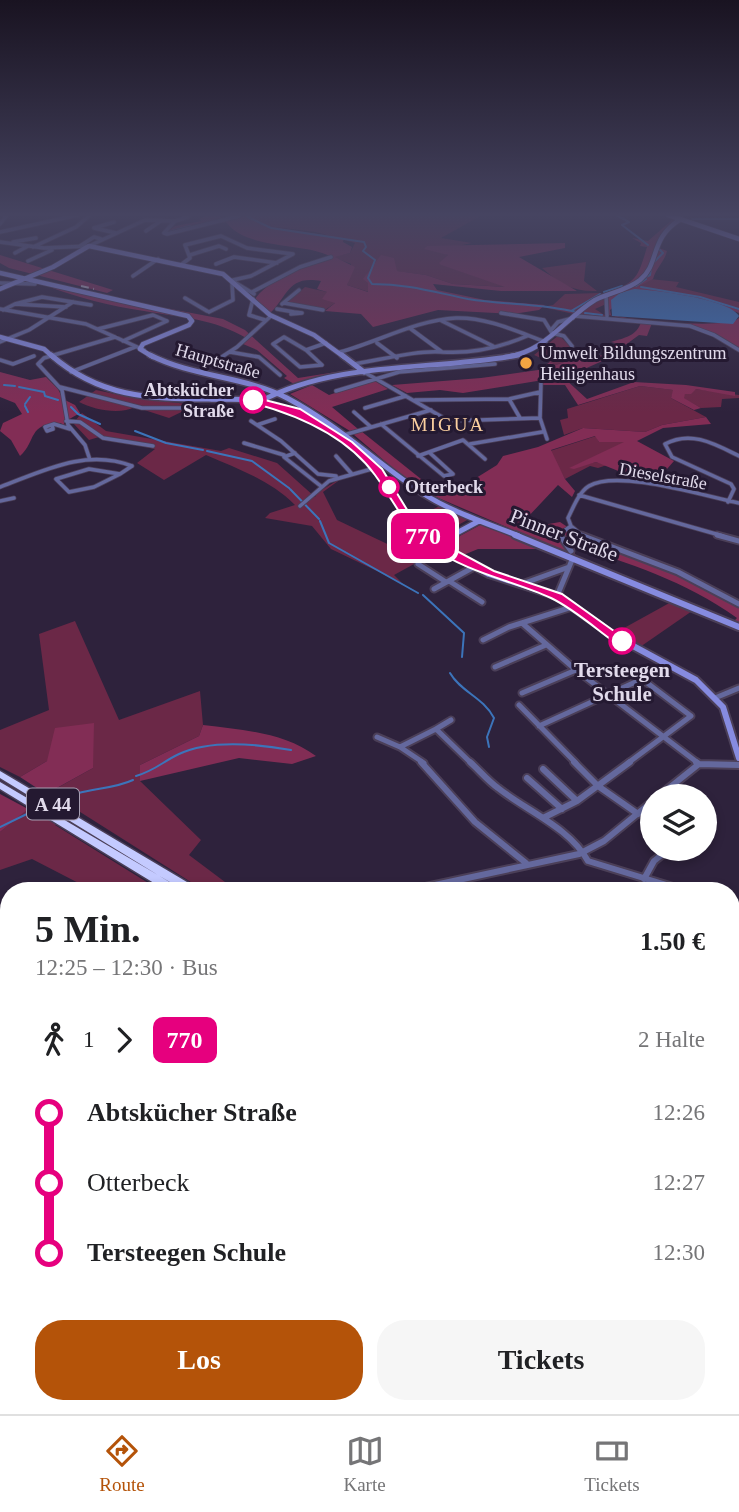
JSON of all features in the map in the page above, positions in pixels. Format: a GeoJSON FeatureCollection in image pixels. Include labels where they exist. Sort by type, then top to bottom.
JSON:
{"type":"FeatureCollection","features":[{"type":"Feature","properties":{"kind":"highway","name":"A 44"},"geometry":{"type":"LineString","coordinates":[[0,774],[163,882]]}},
{"type":"Feature","properties":{"kind":"highway","name":"A 44"},"geometry":{"type":"LineString","coordinates":[[0,785],[177,882]]}},
{"type":"Feature","properties":{"kind":"street"},"geometry":{"type":"LineString","coordinates":[[0,289],[17,281]]}},
{"type":"Feature","properties":{"kind":"street"},"geometry":{"type":"LineString","coordinates":[[36,281],[185,315],[192,321],[183,328],[153,341],[143,350],[71,372]]}},
{"type":"Feature","properties":{"kind":"street"},"geometry":{"type":"LineString","coordinates":[[185,298],[208,312],[233,300],[234,281],[270,315],[326,343],[364,372],[431,410],[458,422],[540,418]]}},
{"type":"Feature","properties":{"kind":"street"},"geometry":{"type":"LineString","coordinates":[[252,296],[279,281]]}},
{"type":"Feature","properties":{"kind":"street"},"geometry":{"type":"LineString","coordinates":[[263,402],[276,393],[289,389],[364,372],[507,359],[546,342],[554,331],[574,317],[637,281]]}},
{"type":"Feature","properties":{"kind":"street"},"geometry":{"type":"LineString","coordinates":[[0,283],[35,284]]}},
{"type":"Feature","properties":{"kind":"street"},"geometry":{"type":"LineString","coordinates":[[200,372],[230,352],[299,290]]}},
{"type":"Feature","properties":{"kind":"street"},"geometry":{"type":"LineString","coordinates":[[1,310],[25,297],[36,296],[91,305]]}},
{"type":"Feature","properties":{"kind":"street"},"geometry":{"type":"LineString","coordinates":[[252,296],[249,315],[265,320]]}},
{"type":"Feature","properties":{"kind":"street"},"geometry":{"type":"LineString","coordinates":[[607,297],[607,316]]}},
{"type":"Feature","properties":{"kind":"street"},"geometry":{"type":"LineString","coordinates":[[0,340],[52,318],[73,302]]}},
{"type":"Feature","properties":{"kind":"street"},"geometry":{"type":"LineString","coordinates":[[284,303],[323,310]]}},
{"type":"Feature","properties":{"kind":"street"},"geometry":{"type":"LineString","coordinates":[[15,304],[66,307]]}},
{"type":"Feature","properties":{"kind":"street"},"geometry":{"type":"LineString","coordinates":[[277,309],[294,312]]}},
{"type":"Feature","properties":{"kind":"street","name":"Hauptstraße"},"geometry":{"type":"LineString","coordinates":[[1,310],[98,329],[200,372],[276,393]]}},
{"type":"Feature","properties":{"kind":"street"},"geometry":{"type":"LineString","coordinates":[[501,313],[540,318],[572,346]]}},
{"type":"Feature","properties":{"kind":"street"},"geometry":{"type":"LineString","coordinates":[[98,329],[153,315],[167,321],[123,341]]}},
{"type":"Feature","properties":{"kind":"street"},"geometry":{"type":"LineString","coordinates":[[574,317],[607,316],[694,327],[739,350]]}},
{"type":"Feature","properties":{"kind":"street"},"geometry":{"type":"LineString","coordinates":[[340,352],[377,343],[411,328],[457,318],[486,321],[546,342]]}},
{"type":"Feature","properties":{"kind":"street"},"geometry":{"type":"LineString","coordinates":[[443,321],[499,348],[527,335]]}},
{"type":"Feature","properties":{"kind":"street"},"geometry":{"type":"LineString","coordinates":[[411,328],[445,354]]}},
{"type":"Feature","properties":{"kind":"street"},"geometry":{"type":"LineString","coordinates":[[90,460],[85,445],[66,421],[66,398],[60,387],[38,365],[43,359],[53,355],[115,337]]}},
{"type":"Feature","properties":{"kind":"street"},"geometry":{"type":"LineString","coordinates":[[306,350],[322,365],[300,367],[273,344],[284,337],[306,350],[326,343]]}},
{"type":"Feature","properties":{"kind":"street"},"geometry":{"type":"LineString","coordinates":[[6,339],[38,346],[53,355],[71,372],[101,387],[134,396],[263,402],[314,419],[375,468],[410,523],[434,543],[474,567],[557,596],[622,641],[684,672],[715,698],[727,714],[739,758]]}},
{"type":"Feature","properties":{"kind":"street"},"geometry":{"type":"LineString","coordinates":[[377,343],[398,358]]}},
{"type":"Feature","properties":{"kind":"street"},"geometry":{"type":"LineString","coordinates":[[354,364],[471,353],[493,346]]}},
{"type":"Feature","properties":{"kind":"street"},"geometry":{"type":"LineString","coordinates":[[230,352],[259,357],[280,376]]}},
{"type":"Feature","properties":{"kind":"street"},"geometry":{"type":"LineString","coordinates":[[0,360],[13,364],[34,356]]}},
{"type":"Feature","properties":{"kind":"street"},"geometry":{"type":"LineString","coordinates":[[336,391],[399,372],[495,364]]}},
{"type":"Feature","properties":{"kind":"street"},"geometry":{"type":"LineString","coordinates":[[541,381],[540,418],[542,432],[547,439]]}},
{"type":"Feature","properties":{"kind":"street"},"geometry":{"type":"LineString","coordinates":[[60,387],[142,408],[210,408]]}},
{"type":"Feature","properties":{"kind":"street"},"geometry":{"type":"LineString","coordinates":[[289,389],[286,395],[315,414]]}},
{"type":"Feature","properties":{"kind":"street"},"geometry":{"type":"LineString","coordinates":[[415,400],[509,399],[540,392]]}},
{"type":"Feature","properties":{"kind":"street","name":"Pinner Straße"},"geometry":{"type":"LineString","coordinates":[[276,393],[315,414],[406,483],[476,520],[721,617],[739,627]]}},
{"type":"Feature","properties":{"kind":"street"},"geometry":{"type":"LineString","coordinates":[[365,408],[406,396]]}},
{"type":"Feature","properties":{"kind":"street"},"geometry":{"type":"LineString","coordinates":[[509,399],[520,418]]}},
{"type":"Feature","properties":{"kind":"street"},"geometry":{"type":"LineString","coordinates":[[344,435],[431,410]]}},
{"type":"Feature","properties":{"kind":"street"},"geometry":{"type":"LineString","coordinates":[[354,412],[371,427]]}},
{"type":"Feature","properties":{"kind":"street"},"geometry":{"type":"LineString","coordinates":[[257,425],[275,419]]}},
{"type":"Feature","properties":{"kind":"street"},"geometry":{"type":"LineString","coordinates":[[66,421],[80,422],[103,438],[153,446]]}},
{"type":"Feature","properties":{"kind":"street"},"geometry":{"type":"LineString","coordinates":[[251,421],[321,476],[386,468]]}},
{"type":"Feature","properties":{"kind":"street"},"geometry":{"type":"LineString","coordinates":[[52,425],[60,424],[66,430],[70,429]]}},
{"type":"Feature","properties":{"kind":"street"},"geometry":{"type":"LineString","coordinates":[[382,424],[444,476],[453,474],[430,453]]}},
{"type":"Feature","properties":{"kind":"street"},"geometry":{"type":"LineString","coordinates":[[470,444],[542,432]]}},
{"type":"Feature","properties":{"kind":"street"},"geometry":{"type":"LineString","coordinates":[[728,502],[736,488],[724,478],[672,457],[666,451],[665,444],[676,438],[693,438],[739,456]]}},
{"type":"Feature","properties":{"kind":"street"},"geometry":{"type":"LineString","coordinates":[[418,456],[463,440],[485,458]]}},
{"type":"Feature","properties":{"kind":"street"},"geometry":{"type":"LineString","coordinates":[[244,443],[284,455],[322,487]]}},
{"type":"Feature","properties":{"kind":"street"},"geometry":{"type":"LineString","coordinates":[[284,455],[295,453]]}},
{"type":"Feature","properties":{"kind":"street"},"geometry":{"type":"LineString","coordinates":[[336,456],[351,473]]}},
{"type":"Feature","properties":{"kind":"street"},"geometry":{"type":"LineString","coordinates":[[0,487],[55,467],[90,460],[119,461],[132,466]]}},
{"type":"Feature","properties":{"kind":"street"},"geometry":{"type":"LineString","coordinates":[[120,474],[89,469],[56,479],[69,492],[76,492],[120,474],[132,466]]}},
{"type":"Feature","properties":{"kind":"street"},"geometry":{"type":"LineString","coordinates":[[304,505],[336,476]]}},
{"type":"Feature","properties":{"kind":"street","name":"Dieselstraße"},"geometry":{"type":"LineString","coordinates":[[579,495],[600,481],[624,481],[739,503]]}},
{"type":"Feature","properties":{"kind":"street"},"geometry":{"type":"LineString","coordinates":[[387,483],[398,488],[406,483]]}},
{"type":"Feature","properties":{"kind":"street"},"geometry":{"type":"LineString","coordinates":[[739,541],[579,495],[569,512],[571,526],[594,542],[678,572],[739,604]]}},
{"type":"Feature","properties":{"kind":"street"},"geometry":{"type":"LineString","coordinates":[[0,500],[13,498]]}},
{"type":"Feature","properties":{"kind":"street"},"geometry":{"type":"LineString","coordinates":[[434,543],[476,520]]}},
{"type":"Feature","properties":{"kind":"street"},"geometry":{"type":"LineString","coordinates":[[571,526],[561,534],[571,551]]}},
{"type":"Feature","properties":{"kind":"street"},"geometry":{"type":"LineString","coordinates":[[557,596],[572,560]]}},
{"type":"Feature","properties":{"kind":"street"},"geometry":{"type":"LineString","coordinates":[[418,564],[482,602]]}},
{"type":"Feature","properties":{"kind":"street"},"geometry":{"type":"LineString","coordinates":[[434,589],[474,567]]}},
{"type":"Feature","properties":{"kind":"street"},"geometry":{"type":"LineString","coordinates":[[522,584],[560,568],[569,567]]}},
{"type":"Feature","properties":{"kind":"street"},"geometry":{"type":"LineString","coordinates":[[482,640],[522,623],[572,607]]}},
{"type":"Feature","properties":{"kind":"street"},"geometry":{"type":"LineString","coordinates":[[522,623],[607,695],[699,764],[739,765]]}},
{"type":"Feature","properties":{"kind":"street"},"geometry":{"type":"LineString","coordinates":[[495,667],[546,645]]}},
{"type":"Feature","properties":{"kind":"street"},"geometry":{"type":"LineString","coordinates":[[522,693],[576,670]]}},
{"type":"Feature","properties":{"kind":"street"},"geometry":{"type":"LineString","coordinates":[[539,726],[642,679],[691,716],[577,801],[543,818]]}},
{"type":"Feature","properties":{"kind":"street"},"geometry":{"type":"LineString","coordinates":[[715,698],[739,688]]}},
{"type":"Feature","properties":{"kind":"street"},"geometry":{"type":"LineString","coordinates":[[442,882],[583,852],[604,841],[638,814],[598,786],[519,705]]}},
{"type":"Feature","properties":{"kind":"street"},"geometry":{"type":"LineString","coordinates":[[400,747],[451,720]]}},
{"type":"Feature","properties":{"kind":"street"},"geometry":{"type":"LineString","coordinates":[[436,729],[497,788],[543,818],[583,852],[588,861],[654,882]]}},
{"type":"Feature","properties":{"kind":"street"},"geometry":{"type":"LineString","coordinates":[[377,737],[400,747],[434,772],[475,822],[526,863]]}},
{"type":"Feature","properties":{"kind":"street"},"geometry":{"type":"LineString","coordinates":[[674,784],[699,764]]}},
{"type":"Feature","properties":{"kind":"street"},"geometry":{"type":"LineString","coordinates":[[543,769],[577,801]]}},
{"type":"Feature","properties":{"kind":"street"},"geometry":{"type":"LineString","coordinates":[[527,778],[562,809]]}},
{"type":"Feature","properties":{"kind":"street"},"geometry":{"type":"LineString","coordinates":[[644,879],[654,861]]}},
{"type":"Feature","properties":{"kind":"shaded area"},"geometry":{"type":"Polygon","coordinates":[[[60,281],[84,281],[113,290],[107,293],[60,281]]]}},
{"type":"Feature","properties":{"kind":"shaded area"},"geometry":{"type":"Polygon","coordinates":[[[275,281],[301,281],[289,289],[267,316],[253,303],[258,295],[275,281]]]}},
{"type":"Feature","properties":{"kind":"shaded area"},"geometry":{"type":"Polygon","coordinates":[[[321,281],[349,281],[347,285],[368,292],[365,281],[444,281],[453,284],[505,287],[488,281],[560,281],[577,291],[501,291],[433,284],[437,290],[485,300],[545,305],[539,310],[513,314],[438,310],[373,327],[361,314],[325,311],[335,303],[322,299],[327,292],[317,289],[321,281]]]}},
{"type":"Feature","properties":{"kind":"shaded area"},"geometry":{"type":"Polygon","coordinates":[[[348,281],[368,281],[369,292],[347,285],[348,281]]]}},
{"type":"Feature","properties":{"kind":"shaded area"},"geometry":{"type":"Polygon","coordinates":[[[444,281],[489,281],[507,287],[453,284],[444,281]]]}},
{"type":"Feature","properties":{"kind":"shaded area"},"geometry":{"type":"Polygon","coordinates":[[[559,281],[584,281],[597,291],[581,290],[559,281]]]}},
{"type":"Feature","properties":{"kind":"shaded area"},"geometry":{"type":"Polygon","coordinates":[[[647,281],[679,282],[676,287],[739,302],[739,310],[703,298],[638,286],[647,281]]]}},
{"type":"Feature","properties":{"kind":"shaded area"},"geometry":{"type":"Polygon","coordinates":[[[649,281],[639,286],[702,298],[739,310],[739,313],[700,299],[634,289],[610,310],[611,315],[698,324],[731,322],[739,318],[739,349],[709,333],[652,323],[647,336],[639,335],[613,354],[616,355],[564,378],[587,399],[634,382],[686,385],[735,392],[735,396],[696,389],[691,394],[685,394],[684,398],[701,408],[694,410],[671,398],[673,390],[640,386],[578,405],[565,385],[543,385],[537,381],[463,393],[440,390],[407,393],[392,385],[481,378],[538,370],[550,362],[556,365],[575,358],[573,349],[588,351],[582,359],[605,354],[615,343],[611,342],[633,333],[641,322],[609,315],[606,305],[608,297],[605,294],[630,282],[649,281]]]}},
{"type":"Feature","properties":{"kind":"shaded area"},"geometry":{"type":"Polygon","coordinates":[[[45,285],[223,319],[245,330],[298,378],[355,369],[358,372],[294,384],[284,378],[287,376],[257,350],[243,344],[248,339],[235,332],[198,320],[107,304],[45,285]]]}},
{"type":"Feature","properties":{"kind":"shaded area"},"geometry":{"type":"Polygon","coordinates":[[[305,287],[327,292],[335,303],[325,310],[287,303],[305,287]]]}},
{"type":"Feature","properties":{"kind":"shaded area"},"geometry":{"type":"Polygon","coordinates":[[[601,293],[606,299],[604,305],[595,309],[606,316],[583,316],[542,307],[553,305],[565,294],[601,293]]]}},
{"type":"Feature","properties":{"kind":"shaded area"},"geometry":{"type":"Polygon","coordinates":[[[559,335],[577,354],[575,358],[556,365],[534,355],[559,335]]]}},
{"type":"Feature","properties":{"kind":"shaded area"},"geometry":{"type":"Polygon","coordinates":[[[0,372],[30,380],[46,377],[58,389],[63,399],[75,405],[80,413],[64,422],[65,429],[61,423],[38,429],[20,456],[11,440],[0,431],[3,423],[22,414],[15,403],[0,397],[0,372]]]}},
{"type":"Feature","properties":{"kind":"shaded area"},"geometry":{"type":"Polygon","coordinates":[[[373,380],[388,389],[332,407],[358,429],[350,431],[290,394],[312,385],[329,395],[373,380]]]}},
{"type":"Feature","properties":{"kind":"shaded area"},"geometry":{"type":"Polygon","coordinates":[[[640,386],[674,390],[671,398],[706,417],[662,425],[645,432],[583,428],[564,435],[560,420],[568,418],[567,409],[640,386]]]}},
{"type":"Feature","properties":{"kind":"shaded area"},"geometry":{"type":"Polygon","coordinates":[[[696,389],[739,395],[739,398],[722,399],[721,407],[701,408],[683,398],[685,393],[696,389]]]}},
{"type":"Feature","properties":{"kind":"shaded area"},"geometry":{"type":"Polygon","coordinates":[[[96,390],[134,398],[196,405],[169,418],[135,407],[122,411],[107,410],[79,402],[96,390]]]}},
{"type":"Feature","properties":{"kind":"shaded area"},"geometry":{"type":"Polygon","coordinates":[[[82,413],[106,431],[221,451],[229,448],[277,463],[315,497],[318,492],[345,476],[323,492],[337,520],[402,551],[425,558],[394,575],[402,583],[331,549],[312,526],[265,518],[270,513],[295,505],[253,476],[206,455],[164,480],[137,463],[155,449],[99,437],[89,440],[73,423],[82,413]]]}},
{"type":"Feature","properties":{"kind":"shaded area"},"geometry":{"type":"Polygon","coordinates":[[[706,417],[711,424],[663,428],[637,441],[674,461],[653,485],[596,462],[569,468],[624,442],[599,442],[595,436],[551,450],[565,479],[575,491],[572,497],[558,485],[526,519],[543,525],[560,522],[593,544],[674,572],[739,605],[739,624],[734,621],[737,618],[717,605],[656,574],[569,544],[577,557],[429,494],[408,481],[353,434],[361,431],[421,479],[438,487],[468,483],[497,465],[503,456],[538,447],[583,428],[645,432],[662,425],[706,417]]]}},
{"type":"Feature","properties":{"kind":"shaded area"},"geometry":{"type":"Polygon","coordinates":[[[596,436],[599,442],[626,442],[570,468],[596,462],[607,465],[598,468],[590,466],[565,479],[550,451],[596,436]]]}},
{"type":"Feature","properties":{"kind":"shaded area"},"geometry":{"type":"Polygon","coordinates":[[[440,506],[469,519],[449,530],[427,516],[427,512],[440,506]]]}},
{"type":"Feature","properties":{"kind":"shaded area"},"geometry":{"type":"Polygon","coordinates":[[[482,524],[544,549],[478,549],[461,556],[443,545],[482,524]]]}},
{"type":"Feature","properties":{"kind":"shaded area"},"geometry":{"type":"Polygon","coordinates":[[[673,601],[695,609],[640,647],[615,633],[673,601]]]}},
{"type":"Feature","properties":{"kind":"shaded area"},"geometry":{"type":"Polygon","coordinates":[[[75,621],[119,720],[200,691],[203,725],[199,736],[140,765],[140,781],[201,840],[189,855],[225,882],[191,882],[77,810],[55,825],[147,882],[77,882],[32,859],[0,870],[0,832],[41,797],[93,768],[93,724],[47,761],[20,777],[0,767],[0,730],[49,710],[39,634],[75,621]]]}},
{"type":"Feature","properties":{"kind":"shaded area"},"geometry":{"type":"Polygon","coordinates":[[[94,723],[93,768],[46,794],[20,777],[47,761],[55,728],[94,723]]]}},
{"type":"Feature","properties":{"kind":"shaded area"},"geometry":{"type":"Polygon","coordinates":[[[203,725],[276,737],[316,756],[292,764],[239,758],[140,781],[140,765],[199,736],[203,725]]]}},
{"type":"Feature","properties":{"kind":"shaded area"},"geometry":{"type":"Polygon","coordinates":[[[0,794],[28,809],[0,832],[0,794]]]}},
{"type":"Feature","properties":{"kind":"water"},"geometry":{"type":"Polygon","coordinates":[[[634,289],[707,300],[732,310],[739,316],[733,324],[612,316],[611,300],[620,293],[634,289]]]}},
{"type":"Feature","properties":{"kind":"waterway"},"geometry":{"type":"LineString","coordinates":[[370,281],[372,284],[409,287],[468,299],[576,312]]}},
{"type":"Feature","properties":{"kind":"waterway"},"geometry":{"type":"LineString","coordinates":[[636,286],[643,281]]}},
{"type":"Feature","properties":{"kind":"waterway"},"geometry":{"type":"LineString","coordinates":[[604,292],[622,286]]}},
{"type":"Feature","properties":{"kind":"waterway"},"geometry":{"type":"LineString","coordinates":[[641,287],[700,297],[739,309]]}},
{"type":"Feature","properties":{"kind":"waterway"},"geometry":{"type":"LineString","coordinates":[[571,311],[600,294]]}},
{"type":"Feature","properties":{"kind":"waterway"},"geometry":{"type":"LineString","coordinates":[[585,313],[602,315]]}},
{"type":"Feature","properties":{"kind":"waterway"},"geometry":{"type":"LineString","coordinates":[[4,385],[15,386]]}},
{"type":"Feature","properties":{"kind":"waterway"},"geometry":{"type":"LineString","coordinates":[[19,387],[44,392],[45,396],[58,400]]}},
{"type":"Feature","properties":{"kind":"waterway"},"geometry":{"type":"LineString","coordinates":[[25,404],[30,397]]}},
{"type":"Feature","properties":{"kind":"waterway"},"geometry":{"type":"LineString","coordinates":[[25,406],[28,412]]}},
{"type":"Feature","properties":{"kind":"waterway"},"geometry":{"type":"LineString","coordinates":[[71,407],[78,414],[100,424]]}},
{"type":"Feature","properties":{"kind":"waterway"},"geometry":{"type":"LineString","coordinates":[[135,431],[166,443],[203,450]]}},
{"type":"Feature","properties":{"kind":"waterway"},"geometry":{"type":"LineString","coordinates":[[207,451],[252,461],[289,488]]}},
{"type":"Feature","properties":{"kind":"waterway"},"geometry":{"type":"LineString","coordinates":[[290,489],[319,519]]}},
{"type":"Feature","properties":{"kind":"waterway"},"geometry":{"type":"LineString","coordinates":[[320,521],[329,543],[418,593]]}},
{"type":"Feature","properties":{"kind":"waterway"},"geometry":{"type":"LineString","coordinates":[[423,595],[464,633],[462,657]]}},
{"type":"Feature","properties":{"kind":"waterway"},"geometry":{"type":"LineString","coordinates":[[450,673],[494,718],[487,737],[489,747]]}},
{"type":"Feature","properties":{"kind":"waterway"},"geometry":{"type":"LineString","coordinates":[[136,776],[179,754],[205,746],[249,745],[291,750]]}},
{"type":"Feature","properties":{"kind":"waterway"},"geometry":{"type":"LineString","coordinates":[[56,804],[74,794],[133,780]]}},
{"type":"Feature","properties":{"kind":"waterway"},"geometry":{"type":"LineString","coordinates":[[0,827],[35,810]]}},
{"type":"Feature","properties":{"kind":"railway"},"geometry":{"type":"LineString","coordinates":[[81,286],[94,289]]}},
{"type":"Feature","properties":{"kind":"bus line","name":"770"},"geometry":{"type":"LineString","coordinates":[[253,400],[297,411],[314,419],[358,451],[378,471],[410,523],[436,545],[489,574],[557,596],[622,641]]}},
{"type":"Feature","properties":{"kind":"place","name":"Umwelt Bildungszentrum Heiligenhaus"},"geometry":{"type":"Point","coordinates":[526,363]}},
{"type":"Feature","properties":{"kind":"place","name":"Abtskücher Straße"},"geometry":{"type":"Point","coordinates":[253,400]}},
{"type":"Feature","properties":{"kind":"place","name":"Otterbeck"},"geometry":{"type":"Point","coordinates":[389,487]}},
{"type":"Feature","properties":{"kind":"place","name":"Tersteegen Schule"},"geometry":{"type":"Point","coordinates":[622,641]}},
{"type":"Feature","properties":{"kind":"district","name":"MIGUA"},"geometry":{"type":"Point","coordinates":[448,424]}}]}
